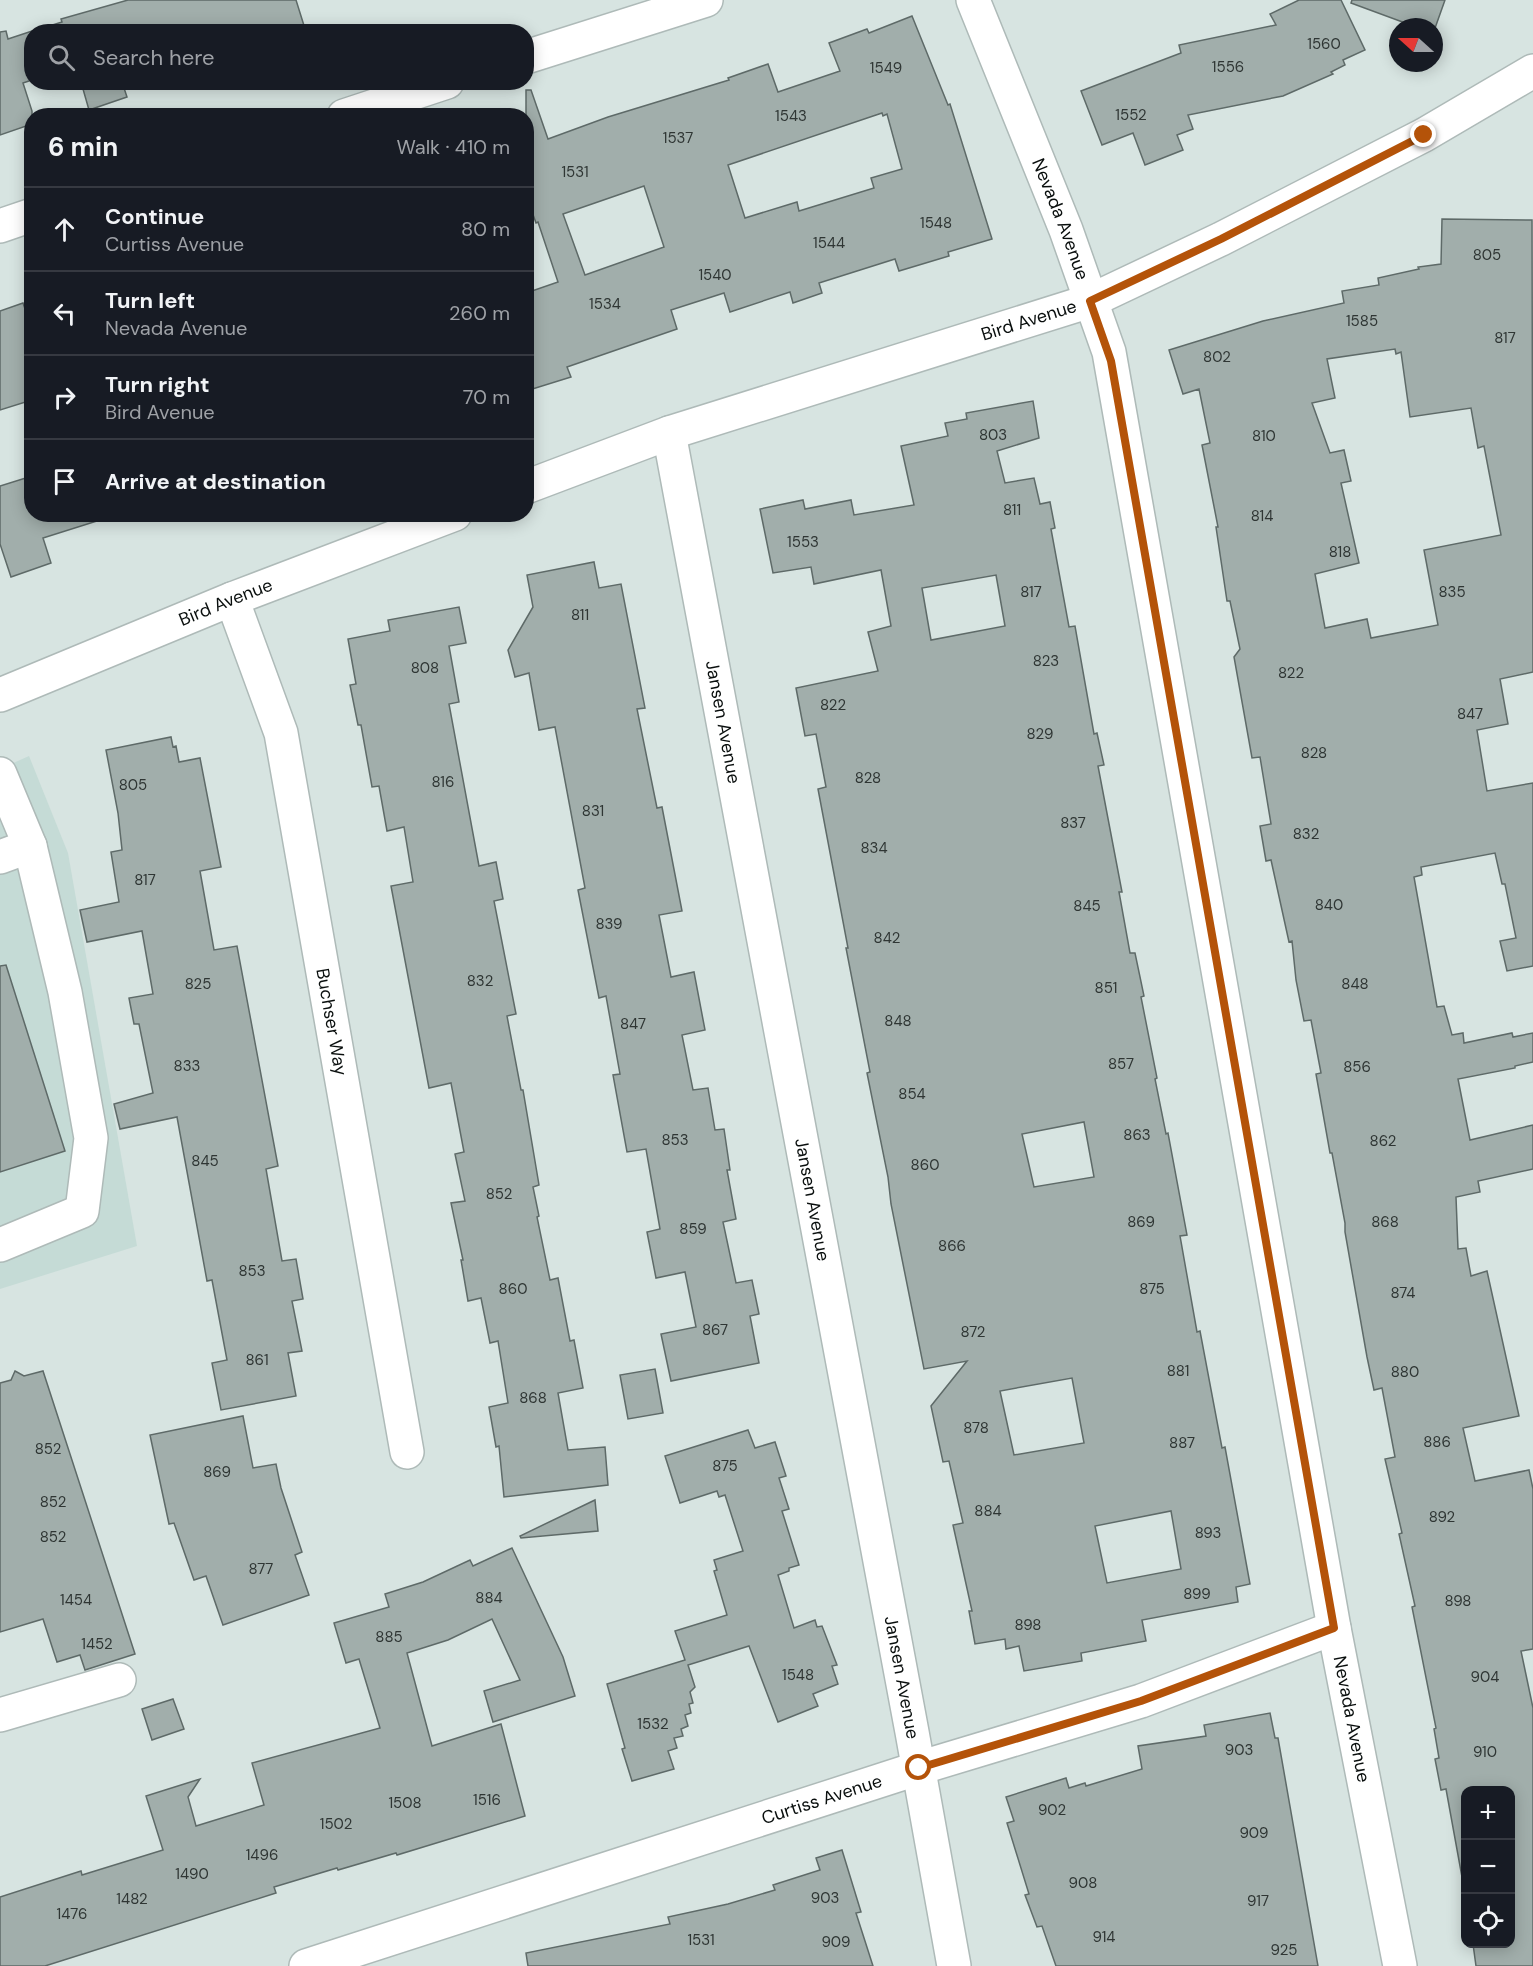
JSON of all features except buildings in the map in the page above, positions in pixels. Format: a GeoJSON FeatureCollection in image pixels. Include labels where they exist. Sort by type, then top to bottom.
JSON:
{"type":"FeatureCollection","features":[{"type":"Feature","properties":{"kind":"street"},"geometry":{"type":"LineString","coordinates":[[534,54],[705,0]]}},
{"type":"Feature","properties":{"kind":"street","name":"Nevada Avenue"},"geometry":{"type":"LineString","coordinates":[[973,0],[1066,230],[1111,361],[1334,1628],[1400,1966]]}},
{"type":"Feature","properties":{"kind":"street","name":"Bird Avenue"},"geometry":{"type":"LineString","coordinates":[[534,484],[669,433],[1090,301],[1221,239],[1424,135],[1533,70]]}},
{"type":"Feature","properties":{"kind":"street"},"geometry":{"type":"LineString","coordinates":[[368,108],[423,90]]}},
{"type":"Feature","properties":{"kind":"street"},"geometry":{"type":"LineString","coordinates":[[0,225],[24,218]]}},
{"type":"Feature","properties":{"kind":"street","name":"Jansen Avenue"},"geometry":{"type":"LineString","coordinates":[[669,433],[954,1966]]}},
{"type":"Feature","properties":{"kind":"street","name":"Bird Avenue"},"geometry":{"type":"LineString","coordinates":[[0,695],[232,599],[434,522]]}},
{"type":"Feature","properties":{"kind":"street","name":"Buchser Way"},"geometry":{"type":"LineString","coordinates":[[232,599],[281,733],[407,1452]]}},
{"type":"Feature","properties":{"kind":"street"},"geometry":{"type":"LineString","coordinates":[[0,774],[15,852],[65,992],[91,1138],[82,1211],[0,1245]]}},
{"type":"Feature","properties":{"kind":"street","name":"Curtiss Avenue"},"geometry":{"type":"LineString","coordinates":[[306,1966],[381,1955],[919,1768],[1141,1701],[1334,1628]]}},
{"type":"Feature","properties":{"kind":"street"},"geometry":{"type":"LineString","coordinates":[[0,1715],[119,1680]]}},
{"type":"Feature","properties":{"kind":"shaded area"},"geometry":{"type":"Polygon","coordinates":[[[29,756],[68,853],[137,1246],[0,1289],[0,769],[29,756]]]}},
{"type":"Feature","properties":{"kind":"route"},"geometry":{"type":"LineString","coordinates":[[919,1768],[1141,1701],[1334,1628],[1111,361],[1090,301],[1221,239],[1424,135]]}}]}
